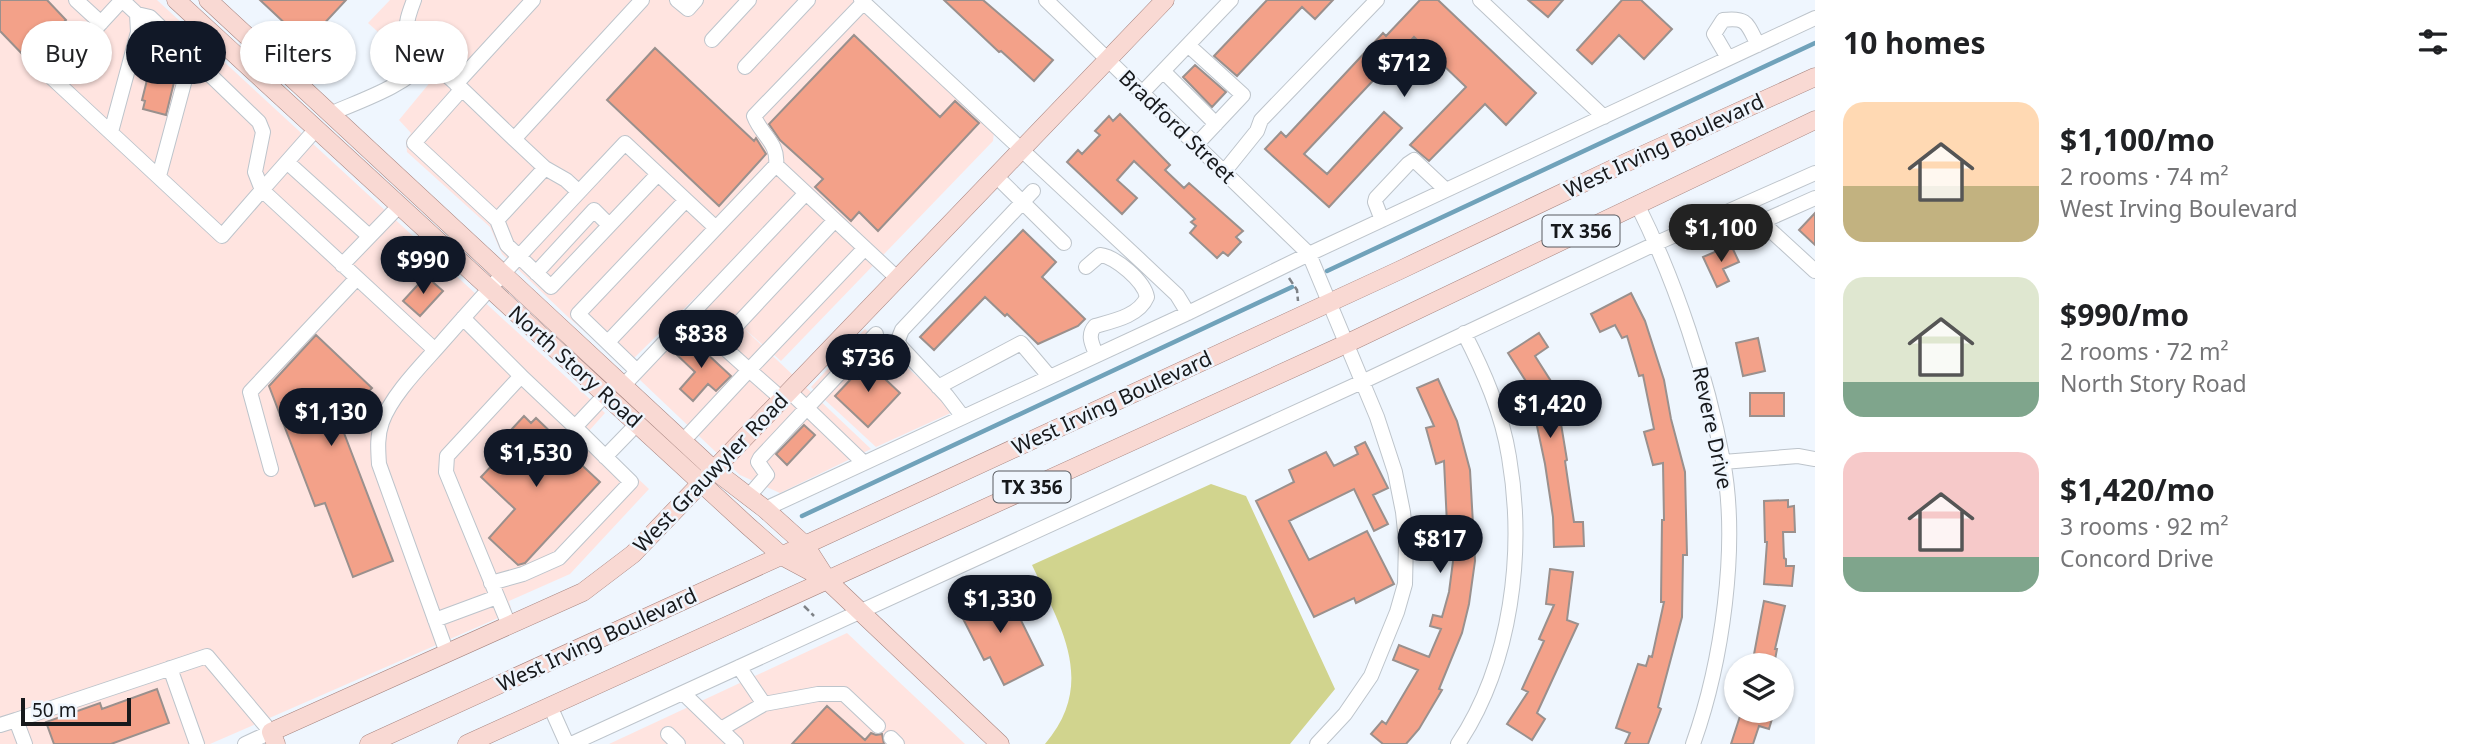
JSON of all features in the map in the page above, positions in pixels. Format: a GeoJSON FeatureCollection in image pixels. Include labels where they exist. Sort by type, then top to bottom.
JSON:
{"type":"FeatureCollection","features":[{"type":"Feature","properties":{"kind":"main road","name":"North Story Road"},"geometry":{"type":"LineString","coordinates":[[176,0],[637,424],[708,477],[748,497],[765,509],[805,545],[828,581],[1000,744]]}},
{"type":"Feature","properties":{"kind":"main road","name":"North Story Road"},"geometry":{"type":"LineString","coordinates":[[208,0],[683,441],[708,477],[782,556],[828,581]]}},
{"type":"Feature","properties":{"kind":"main road","name":"West Grauwyler Road"},"geometry":{"type":"LineString","coordinates":[[274,738],[447,653],[583,592],[606,577],[633,554],[708,477],[1165,0]]}},
{"type":"Feature","properties":{"kind":"main road","name":"West Irving Boulevard"},"geometry":{"type":"LineString","coordinates":[[369,744],[782,556],[1815,77]]}},
{"type":"Feature","properties":{"kind":"main road"},"geometry":{"type":"LineString","coordinates":[[316,129],[330,114]]}},
{"type":"Feature","properties":{"kind":"main road","name":"West Irving Boulevard"},"geometry":{"type":"LineString","coordinates":[[467,744],[1348,343],[1815,120]]}},
{"type":"Feature","properties":{"kind":"street"},"geometry":{"type":"LineString","coordinates":[[76,0],[99,21]]}},
{"type":"Feature","properties":{"kind":"street"},"geometry":{"type":"LineString","coordinates":[[103,21],[122,0],[137,14],[150,17],[154,21]]}},
{"type":"Feature","properties":{"kind":"street"},"geometry":{"type":"LineString","coordinates":[[406,21],[414,0]]}},
{"type":"Feature","properties":{"kind":"street"},"geometry":{"type":"LineString","coordinates":[[533,0],[414,143],[497,220],[507,246],[551,287],[658,174]]}},
{"type":"Feature","properties":{"kind":"street"},"geometry":{"type":"LineString","coordinates":[[514,139],[642,0]]}},
{"type":"Feature","properties":{"kind":"street"},"geometry":{"type":"LineString","coordinates":[[677,0],[688,9],[696,0]]}},
{"type":"Feature","properties":{"kind":"street"},"geometry":{"type":"LineString","coordinates":[[712,40],[750,0]]}},
{"type":"Feature","properties":{"kind":"street"},"geometry":{"type":"LineString","coordinates":[[745,67],[808,0]]}},
{"type":"Feature","properties":{"kind":"street","name":"Bradford Street"},"geometry":{"type":"LineString","coordinates":[[1046,0],[1309,254]]}},
{"type":"Feature","properties":{"kind":"street"},"geometry":{"type":"LineString","coordinates":[[1142,93],[1231,0]]}},
{"type":"Feature","properties":{"kind":"street"},"geometry":{"type":"LineString","coordinates":[[1224,172],[1257,131],[1261,120],[1377,0]]}},
{"type":"Feature","properties":{"kind":"street"},"geometry":{"type":"LineString","coordinates":[[1480,0],[1604,117]]}},
{"type":"Feature","properties":{"kind":"street"},"geometry":{"type":"LineString","coordinates":[[608,342],[776,165],[777,155],[754,116],[862,1],[1177,295],[1188,313]]}},
{"type":"Feature","properties":{"kind":"street"},"geometry":{"type":"LineString","coordinates":[[111,132],[138,32],[137,14]]}},
{"type":"Feature","properties":{"kind":"street"},"geometry":{"type":"LineString","coordinates":[[1728,58],[1714,34],[1723,20],[1740,18],[1747,23],[1758,44]]}},
{"type":"Feature","properties":{"kind":"street"},"geometry":{"type":"LineString","coordinates":[[765,509],[1815,18]]}},
{"type":"Feature","properties":{"kind":"street"},"geometry":{"type":"LineString","coordinates":[[1188,45],[1243,95],[1196,145]]}},
{"type":"Feature","properties":{"kind":"street"},"geometry":{"type":"LineString","coordinates":[[1163,71],[1216,124]]}},
{"type":"Feature","properties":{"kind":"street"},"geometry":{"type":"LineString","coordinates":[[59,84],[222,236],[316,129]]}},
{"type":"Feature","properties":{"kind":"street"},"geometry":{"type":"LineString","coordinates":[[159,176],[184,84]]}},
{"type":"Feature","properties":{"kind":"street"},"geometry":{"type":"LineString","coordinates":[[219,84],[259,122],[263,132],[255,172],[262,190],[435,350]]}},
{"type":"Feature","properties":{"kind":"street"},"geometry":{"type":"LineString","coordinates":[[330,114],[396,84]]}},
{"type":"Feature","properties":{"kind":"street"},"geometry":{"type":"LineString","coordinates":[[456,84],[545,169],[566,180],[579,192]]}},
{"type":"Feature","properties":{"kind":"street"},"geometry":{"type":"LineString","coordinates":[[447,653],[379,464],[377,442],[383,420],[396,398],[488,289],[625,143],[716,228]]}},
{"type":"Feature","properties":{"kind":"street"},"geometry":{"type":"LineString","coordinates":[[1382,220],[1376,198],[1408,163],[1414,160],[1446,190]]}},
{"type":"Feature","properties":{"kind":"street"},"geometry":{"type":"LineString","coordinates":[[287,162],[369,236]]}},
{"type":"Feature","properties":{"kind":"street"},"geometry":{"type":"LineString","coordinates":[[776,165],[897,278]]}},
{"type":"Feature","properties":{"kind":"street"},"geometry":{"type":"LineString","coordinates":[[497,220],[545,169]]}},
{"type":"Feature","properties":{"kind":"street"},"geometry":{"type":"LineString","coordinates":[[550,706],[569,744],[1364,381],[1657,243],[1815,173]]}},
{"type":"Feature","properties":{"kind":"street"},"geometry":{"type":"LineString","coordinates":[[996,176],[1028,196],[1064,243]]}},
{"type":"Feature","properties":{"kind":"street"},"geometry":{"type":"LineString","coordinates":[[623,386],[806,193]]}},
{"type":"Feature","properties":{"kind":"street"},"geometry":{"type":"LineString","coordinates":[[963,417],[900,346],[898,340],[902,330],[1028,196]]}},
{"type":"Feature","properties":{"kind":"street"},"geometry":{"type":"LineString","coordinates":[[1761,222],[1815,198]]}},
{"type":"Feature","properties":{"kind":"street"},"geometry":{"type":"LineString","coordinates":[[638,371],[578,314],[686,200]]}},
{"type":"Feature","properties":{"kind":"street","name":"Revere Drive"},"geometry":{"type":"LineString","coordinates":[[1637,204],[1657,243],[1696,354],[1723,462],[1728,516],[1727,577],[1722,625],[1711,686],[1693,744]]}},
{"type":"Feature","properties":{"kind":"street"},"geometry":{"type":"LineString","coordinates":[[1743,205],[1815,271]]}},
{"type":"Feature","properties":{"kind":"street"},"geometry":{"type":"LineString","coordinates":[[342,265],[399,206]]}},
{"type":"Feature","properties":{"kind":"street"},"geometry":{"type":"LineString","coordinates":[[536,273],[594,210],[609,225]]}},
{"type":"Feature","properties":{"kind":"street"},"geometry":{"type":"LineString","coordinates":[[720,343],[835,220]]}},
{"type":"Feature","properties":{"kind":"street"},"geometry":{"type":"LineString","coordinates":[[683,441],[865,248]]}},
{"type":"Feature","properties":{"kind":"street"},"geometry":{"type":"LineString","coordinates":[[1309,254],[1364,381],[1395,472],[1404,512],[1406,541],[1405,584],[1397,612],[1371,676],[1345,714],[1317,744]]}},
{"type":"Feature","properties":{"kind":"street"},"geometry":{"type":"LineString","coordinates":[[1086,267],[1100,255],[1110,256],[1143,285],[1147,297],[1142,306],[1128,315],[1095,326],[1091,330],[1090,338],[1096,354]]}},
{"type":"Feature","properties":{"kind":"street"},"geometry":{"type":"LineString","coordinates":[[271,469],[250,392],[356,278]]}},
{"type":"Feature","properties":{"kind":"street"},"geometry":{"type":"LineString","coordinates":[[689,316],[749,370],[806,408],[864,463]]}},
{"type":"Feature","properties":{"kind":"street"},"geometry":{"type":"LineString","coordinates":[[463,318],[631,482],[559,558],[523,574],[491,583]]}},
{"type":"Feature","properties":{"kind":"street"},"geometry":{"type":"LineString","coordinates":[[859,318],[876,334],[898,340]]}},
{"type":"Feature","properties":{"kind":"street"},"geometry":{"type":"LineString","coordinates":[[1458,744],[1478,708],[1493,670],[1505,626],[1516,555],[1516,506],[1509,455],[1485,375],[1464,333]]}},
{"type":"Feature","properties":{"kind":"street"},"geometry":{"type":"LineString","coordinates":[[748,497],[767,475],[758,462],[760,458],[876,334]]}},
{"type":"Feature","properties":{"kind":"street"},"geometry":{"type":"LineString","coordinates":[[938,387],[1021,343],[1049,376]]}},
{"type":"Feature","properties":{"kind":"street"},"geometry":{"type":"LineString","coordinates":[[509,625],[446,472],[447,456],[522,376]]}},
{"type":"Feature","properties":{"kind":"street"},"geometry":{"type":"LineString","coordinates":[[575,427],[605,395]]}},
{"type":"Feature","properties":{"kind":"street"},"geometry":{"type":"LineString","coordinates":[[605,457],[637,424]]}},
{"type":"Feature","properties":{"kind":"street"},"geometry":{"type":"LineString","coordinates":[[1723,462],[1798,456],[1815,459]]}},
{"type":"Feature","properties":{"kind":"street"},"geometry":{"type":"LineString","coordinates":[[435,620],[497,597]]}},
{"type":"Feature","properties":{"kind":"street"},"geometry":{"type":"LineString","coordinates":[[0,725],[207,656],[274,738],[245,744]]}},
{"type":"Feature","properties":{"kind":"street"},"geometry":{"type":"LineString","coordinates":[[739,667],[764,704]]}},
{"type":"Feature","properties":{"kind":"street"},"geometry":{"type":"LineString","coordinates":[[170,668],[197,744]]}},
{"type":"Feature","properties":{"kind":"street"},"geometry":{"type":"LineString","coordinates":[[683,693],[736,744]]}},
{"type":"Feature","properties":{"kind":"street"},"geometry":{"type":"LineString","coordinates":[[721,729],[764,704],[818,694],[844,694],[878,726]]}},
{"type":"Feature","properties":{"kind":"street"},"geometry":{"type":"LineString","coordinates":[[16,720],[25,744]]}},
{"type":"Feature","properties":{"kind":"path"},"geometry":{"type":"LineString","coordinates":[[1287,275],[1297,290],[1298,303]]}},
{"type":"Feature","properties":{"kind":"path"},"geometry":{"type":"LineString","coordinates":[[804,606],[817,619]]}},
{"type":"Feature","properties":{"kind":"shaded area"},"geometry":{"type":"Polygon","coordinates":[[[0,0],[157,0],[180,21],[126,21],[126,84],[226,84],[226,64],[240,77],[240,84],[248,84],[605,413],[588,432],[649,489],[570,574],[509,601],[512,612],[210,744],[0,744],[0,0]]]}},
{"type":"Feature","properties":{"kind":"shaded area"},"geometry":{"type":"Polygon","coordinates":[[[390,0],[866,0],[994,132],[993,141],[781,361],[737,322],[871,449],[780,493],[740,475],[639,379],[713,299],[704,289],[625,367],[502,254],[490,227],[407,152],[406,141],[411,133],[399,120],[429,84],[468,84],[468,21],[368,23],[390,0]]]}},
{"type":"Feature","properties":{"kind":"shaded area"},"geometry":{"type":"Polygon","coordinates":[[[865,329],[955,411],[876,447],[811,387],[865,329]]]}},
{"type":"Feature","properties":{"kind":"shaded area"},"geometry":{"type":"Polygon","coordinates":[[[847,633],[965,744],[609,744],[847,633]]]}},
{"type":"Feature","properties":{"kind":"green space"},"geometry":{"type":"Polygon","coordinates":[[[1211,484],[1246,496],[1335,689],[1290,744],[1045,744],[1061,721],[1069,699],[1071,677],[1063,633],[1032,565],[1211,484]]]}},
{"type":"Feature","properties":{"kind":"building"},"geometry":{"type":"Polygon","coordinates":[[[0,0],[47,0],[66,20],[21,21],[21,53],[0,31],[0,0]]]}},
{"type":"Feature","properties":{"kind":"building"},"geometry":{"type":"Polygon","coordinates":[[[260,0],[346,0],[326,21],[282,21],[260,0]]]}},
{"type":"Feature","properties":{"kind":"building"},"geometry":{"type":"Polygon","coordinates":[[[944,0],[983,0],[1053,60],[1034,81],[944,0]]]}},
{"type":"Feature","properties":{"kind":"building"},"geometry":{"type":"Polygon","coordinates":[[[1267,0],[1333,0],[1315,19],[1302,7],[1237,76],[1214,56],[1267,0]]]}},
{"type":"Feature","properties":{"kind":"building"},"geometry":{"type":"Polygon","coordinates":[[[1420,0],[1438,0],[1536,93],[1506,125],[1485,104],[1429,161],[1410,145],[1466,87],[1414,37],[1304,154],[1327,174],[1384,112],[1402,128],[1329,207],[1265,149],[1281,132],[1286,137],[1383,33],[1386,36],[1420,0]]]}},
{"type":"Feature","properties":{"kind":"building"},"geometry":{"type":"Polygon","coordinates":[[[1528,0],[1563,0],[1548,17],[1528,0]]]}},
{"type":"Feature","properties":{"kind":"building"},"geometry":{"type":"Polygon","coordinates":[[[1622,0],[1641,0],[1672,29],[1644,59],[1619,35],[1592,64],[1577,50],[1622,0]]]}},
{"type":"Feature","properties":{"kind":"building"},"geometry":{"type":"Polygon","coordinates":[[[854,35],[940,117],[955,101],[979,123],[878,231],[859,212],[851,221],[815,187],[823,179],[780,140],[769,124],[854,35]]]}},
{"type":"Feature","properties":{"kind":"building"},"geometry":{"type":"Polygon","coordinates":[[[655,48],[754,141],[756,138],[766,154],[719,206],[607,100],[655,48]]]}},
{"type":"Feature","properties":{"kind":"building"},"geometry":{"type":"Polygon","coordinates":[[[1195,65],[1226,92],[1212,107],[1183,77],[1195,65]]]}},
{"type":"Feature","properties":{"kind":"building"},"geometry":{"type":"Polygon","coordinates":[[[146,84],[174,84],[166,115],[143,109],[145,101],[142,100],[146,84]]]}},
{"type":"Feature","properties":{"kind":"building"},"geometry":{"type":"Polygon","coordinates":[[[1120,114],[1170,165],[1165,170],[1184,188],[1189,183],[1243,231],[1236,237],[1241,242],[1228,256],[1223,252],[1217,258],[1190,233],[1196,226],[1191,222],[1195,219],[1134,161],[1117,180],[1137,198],[1122,214],[1067,162],[1078,150],[1082,154],[1100,135],[1095,131],[1109,116],[1113,121],[1120,114]]]}},
{"type":"Feature","properties":{"kind":"building"},"geometry":{"type":"Polygon","coordinates":[[[1815,213],[1815,245],[1799,230],[1815,213]]]}},
{"type":"Feature","properties":{"kind":"building"},"geometry":{"type":"Polygon","coordinates":[[[1023,230],[1056,262],[1042,277],[1085,319],[1078,326],[1038,344],[985,297],[934,350],[920,337],[1023,230]]]}},
{"type":"Feature","properties":{"kind":"building"},"geometry":{"type":"Polygon","coordinates":[[[1731,245],[1739,262],[1723,269],[1729,281],[1717,287],[1703,257],[1731,245]]]}},
{"type":"Feature","properties":{"kind":"building"},"geometry":{"type":"Polygon","coordinates":[[[426,276],[443,291],[420,316],[403,301],[426,276]]]}},
{"type":"Feature","properties":{"kind":"building"},"geometry":{"type":"Polygon","coordinates":[[[1631,293],[1645,321],[1664,380],[1685,472],[1687,555],[1683,555],[1682,617],[1658,707],[1661,709],[1648,744],[1625,744],[1630,733],[1616,728],[1638,664],[1646,666],[1649,656],[1652,657],[1664,602],[1661,602],[1663,463],[1653,465],[1644,432],[1654,429],[1643,375],[1639,376],[1627,336],[1622,338],[1615,325],[1600,332],[1591,314],[1631,293]]]}},
{"type":"Feature","properties":{"kind":"building"},"geometry":{"type":"Polygon","coordinates":[[[1539,333],[1548,347],[1535,356],[1556,389],[1564,410],[1559,412],[1567,460],[1565,461],[1574,522],[1583,522],[1584,546],[1554,547],[1553,517],[1545,464],[1537,426],[1526,397],[1534,394],[1508,353],[1539,333]]]}},
{"type":"Feature","properties":{"kind":"building"},"geometry":{"type":"Polygon","coordinates":[[[316,335],[372,388],[349,412],[344,433],[393,561],[353,577],[325,503],[315,506],[269,386],[316,335]]]}},
{"type":"Feature","properties":{"kind":"building"},"geometry":{"type":"Polygon","coordinates":[[[690,338],[731,376],[716,391],[708,384],[693,401],[680,389],[695,372],[676,354],[690,338]]]}},
{"type":"Feature","properties":{"kind":"building"},"geometry":{"type":"Polygon","coordinates":[[[1758,338],[1765,371],[1743,376],[1736,343],[1758,338]]]}},
{"type":"Feature","properties":{"kind":"building"},"geometry":{"type":"Polygon","coordinates":[[[867,362],[900,393],[868,427],[835,396],[867,362]]]}},
{"type":"Feature","properties":{"kind":"building"},"geometry":{"type":"Polygon","coordinates":[[[1438,379],[1457,421],[1470,470],[1475,561],[1469,604],[1462,633],[1439,689],[1442,690],[1419,729],[1406,744],[1383,744],[1371,734],[1382,721],[1386,724],[1418,670],[1393,660],[1399,645],[1429,657],[1441,629],[1430,626],[1433,615],[1442,617],[1449,592],[1455,546],[1448,546],[1444,461],[1436,464],[1426,428],[1434,426],[1417,388],[1438,379]]]}},
{"type":"Feature","properties":{"kind":"building"},"geometry":{"type":"Polygon","coordinates":[[[1750,393],[1784,393],[1784,416],[1750,416],[1750,393]]]}},
{"type":"Feature","properties":{"kind":"building"},"geometry":{"type":"Polygon","coordinates":[[[524,416],[531,423],[536,418],[559,440],[557,442],[600,482],[525,563],[518,565],[489,538],[515,509],[481,477],[512,444],[508,440],[514,433],[511,430],[524,416]]]}},
{"type":"Feature","properties":{"kind":"building"},"geometry":{"type":"Polygon","coordinates":[[[804,425],[815,435],[787,465],[776,454],[804,425]]]}},
{"type":"Feature","properties":{"kind":"building"},"geometry":{"type":"Polygon","coordinates":[[[1365,442],[1388,488],[1373,495],[1388,524],[1374,531],[1354,489],[1289,521],[1309,560],[1367,531],[1394,584],[1356,603],[1354,598],[1314,617],[1256,501],[1294,482],[1289,470],[1326,452],[1334,466],[1358,454],[1355,447],[1365,442]]]}},
{"type":"Feature","properties":{"kind":"building"},"geometry":{"type":"Polygon","coordinates":[[[1788,500],[1788,507],[1794,506],[1795,532],[1783,532],[1784,558],[1786,566],[1794,566],[1792,586],[1764,584],[1767,542],[1764,501],[1788,500]]]}},
{"type":"Feature","properties":{"kind":"building"},"geometry":{"type":"Polygon","coordinates":[[[1550,569],[1573,572],[1567,620],[1578,624],[1537,713],[1545,719],[1532,740],[1507,724],[1528,692],[1522,689],[1544,641],[1539,639],[1554,605],[1546,604],[1550,569]]]}},
{"type":"Feature","properties":{"kind":"building"},"geometry":{"type":"Polygon","coordinates":[[[984,591],[989,601],[1007,592],[1043,665],[1004,685],[990,657],[984,660],[956,605],[984,591]]]}},
{"type":"Feature","properties":{"kind":"building"},"geometry":{"type":"Polygon","coordinates":[[[1764,601],[1785,606],[1776,653],[1754,653],[1764,601]]]}},
{"type":"Feature","properties":{"kind":"building"},"geometry":{"type":"Polygon","coordinates":[[[157,689],[169,723],[111,744],[54,744],[46,722],[100,703],[102,709],[157,689]]]}},
{"type":"Feature","properties":{"kind":"building"},"geometry":{"type":"Polygon","coordinates":[[[827,706],[865,740],[871,733],[882,734],[884,744],[792,744],[827,706]]]}},
{"type":"Feature","properties":{"kind":"building"},"geometry":{"type":"Polygon","coordinates":[[[1738,723],[1771,723],[1769,729],[1759,726],[1753,744],[1731,744],[1738,723]]]}},
{"type":"Feature","properties":{"kind":"waterway"},"geometry":{"type":"LineString","coordinates":[[1327,271],[1815,43]]}},
{"type":"Feature","properties":{"kind":"waterway"},"geometry":{"type":"LineString","coordinates":[[802,516],[1292,287]]}}]}
